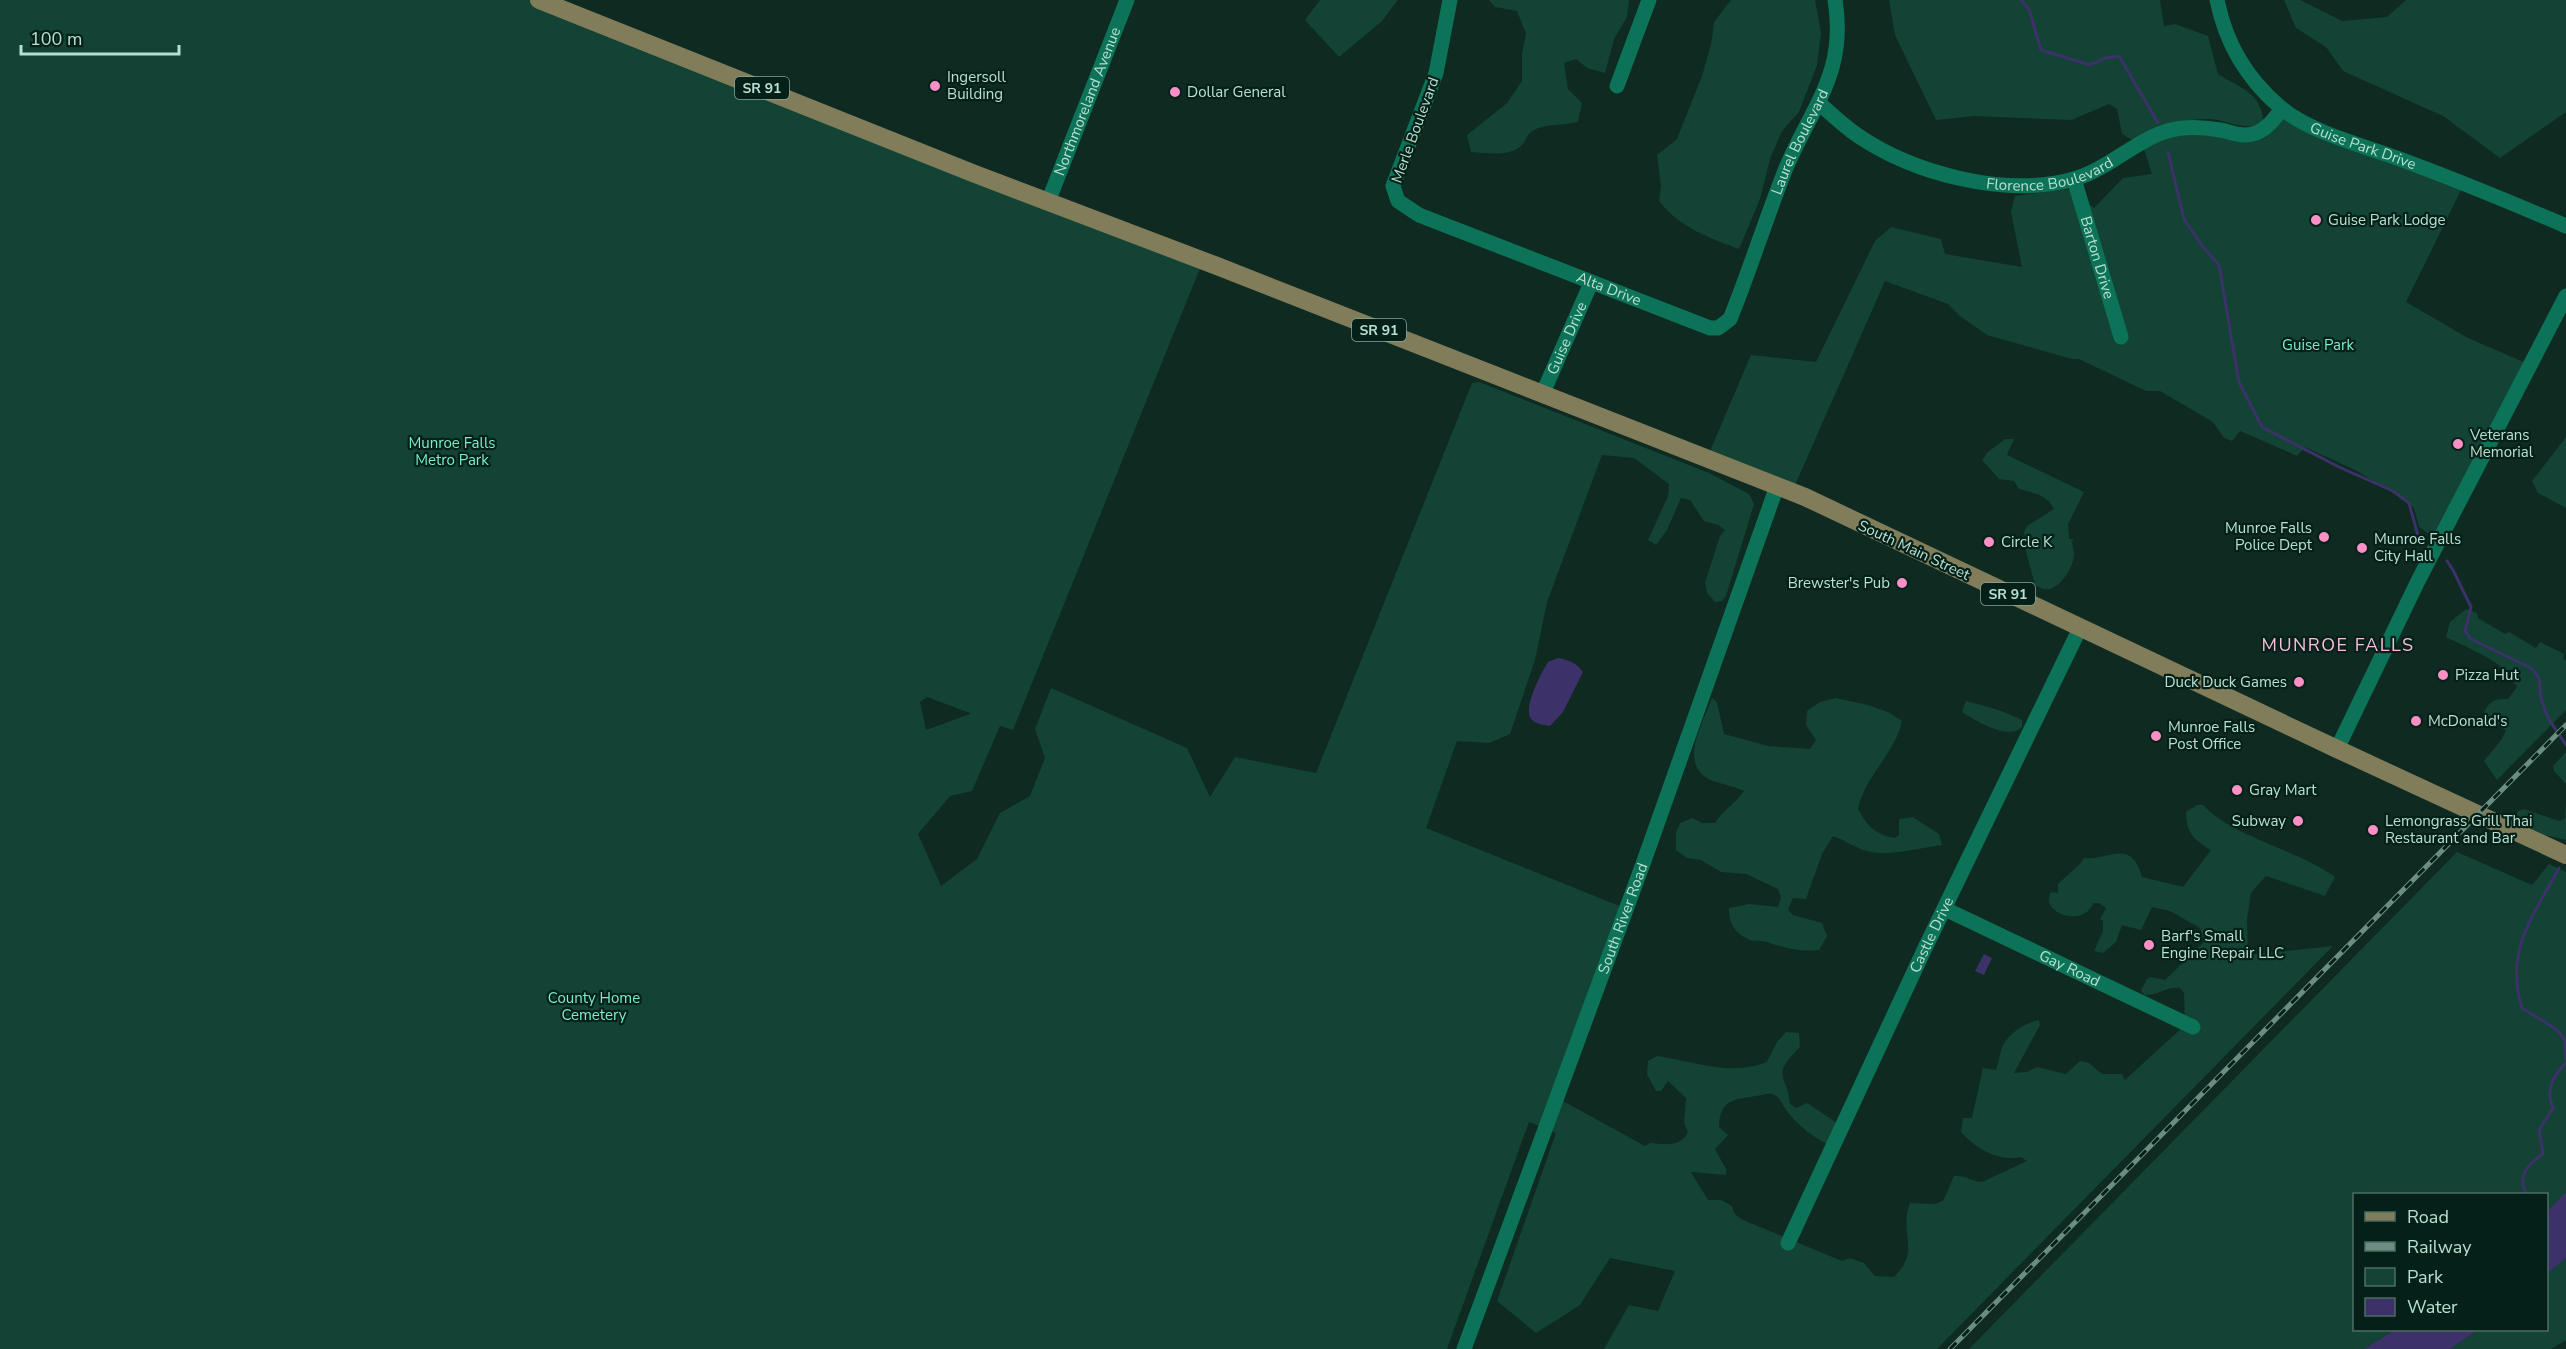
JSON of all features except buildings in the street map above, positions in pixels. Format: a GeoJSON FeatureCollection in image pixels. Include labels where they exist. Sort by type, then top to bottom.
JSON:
{"type":"FeatureCollection","features":[{"type":"Feature","properties":{"kind":"main road","name":"SR 91"},"geometry":{"type":"LineString","coordinates":[[539,0],[1048,202],[1542,394]]}},
{"type":"Feature","properties":{"kind":"main road","name":"South Main Street"},"geometry":{"type":"LineString","coordinates":[[1542,394],[1805,497],[2337,749]]}},
{"type":"Feature","properties":{"kind":"main road","name":"SR 91"},"geometry":{"type":"LineString","coordinates":[[2337,749],[2566,855]]}},
{"type":"Feature","properties":{"kind":"street","name":"Northmoreland Avenue"},"geometry":{"type":"LineString","coordinates":[[1048,202],[1127,0]]}},
{"type":"Feature","properties":{"kind":"street","name":"Merle Boulevard"},"geometry":{"type":"LineString","coordinates":[[1450,0],[1436,73],[1394,186],[1398,201],[1404,207],[1450,227]]}},
{"type":"Feature","properties":{"kind":"street"},"geometry":{"type":"LineString","coordinates":[[1617,86],[1649,0]]}},
{"type":"Feature","properties":{"kind":"street","name":"Laurel Boulevard"},"geometry":{"type":"LineString","coordinates":[[1744,282],[1787,166],[1833,70],[1838,28],[1835,0]]}},
{"type":"Feature","properties":{"kind":"street","name":"Guise Park Drive"},"geometry":{"type":"LineString","coordinates":[[2217,0],[2223,25],[2236,57],[2253,80],[2282,109],[2320,130],[2481,190],[2566,226]]}},
{"type":"Feature","properties":{"kind":"street","name":"Florence Boulevard"},"geometry":{"type":"LineString","coordinates":[[1819,103],[1856,134],[1899,158],[1953,177],[2011,186],[2074,179],[2172,130],[2199,127],[2240,135],[2254,134],[2267,126],[2282,109]]}},
{"type":"Feature","properties":{"kind":"street","name":"Barton Drive"},"geometry":{"type":"LineString","coordinates":[[2074,179],[2121,337]]}},
{"type":"Feature","properties":{"kind":"street","name":"Alta Drive"},"geometry":{"type":"LineString","coordinates":[[1450,227],[1710,328],[1718,328],[1730,319],[1744,282]]}},
{"type":"Feature","properties":{"kind":"street","name":"Guise Drive"},"geometry":{"type":"LineString","coordinates":[[1542,394],[1591,283]]}},
{"type":"Feature","properties":{"kind":"street"},"geometry":{"type":"LineString","coordinates":[[2337,749],[2418,581],[2566,296]]}},
{"type":"Feature","properties":{"kind":"street","name":"South River Road"},"geometry":{"type":"LineString","coordinates":[[1464,1349],[1640,871],[1778,486]]}},
{"type":"Feature","properties":{"kind":"street","name":"Castle Drive"},"geometry":{"type":"LineString","coordinates":[[1788,1243],[2080,628]]}},
{"type":"Feature","properties":{"kind":"street","name":"Gay Road"},"geometry":{"type":"LineString","coordinates":[[1946,909],[2193,1027]]}},
{"type":"Feature","properties":{"kind":"green space","name":"Munroe Falls Metro Park"},"geometry":{"type":"Polygon","coordinates":[[[0,0],[539,0],[1203,261],[1013,730],[1000,726],[972,791],[950,796],[918,834],[941,886],[977,859],[1000,813],[1030,796],[1045,758],[1035,729],[1051,688],[1187,748],[1210,797],[1235,757],[1316,773],[1472,383],[1479,382],[1709,473],[1749,494],[1754,504],[1726,596],[1722,601],[1715,602],[1707,593],[1705,583],[1720,536],[1725,530],[1718,525],[1704,521],[1690,500],[1681,498],[1667,530],[1656,545],[1648,540],[1668,496],[1669,484],[1634,458],[1602,455],[1547,602],[1535,660],[1510,734],[1489,743],[1457,741],[1426,828],[1622,907],[1552,1095],[1645,1146],[1650,1143],[1676,1143],[1681,1141],[1688,1132],[1684,1123],[1686,1098],[1668,1081],[1661,1091],[1656,1091],[1647,1074],[1648,1061],[1657,1056],[1726,1068],[1753,1066],[1767,1062],[1777,1042],[1786,1032],[1799,1033],[1800,1047],[1785,1064],[1783,1070],[1790,1104],[1796,1108],[1807,1103],[1837,1123],[1831,1142],[1825,1143],[1804,1129],[1775,1095],[1768,1094],[1734,1100],[1729,1102],[1722,1111],[1719,1127],[1728,1135],[1715,1149],[1726,1169],[1726,1175],[1691,1172],[1708,1200],[1721,1200],[1732,1206],[1734,1213],[1741,1219],[1842,1261],[1850,1258],[1864,1263],[1875,1276],[1894,1277],[1907,1258],[1906,1224],[1910,1203],[1935,1204],[1943,1201],[1954,1176],[1982,1182],[2027,1161],[2021,1157],[1996,1156],[1980,1148],[1961,1132],[1963,1118],[1972,1118],[1983,1068],[1996,1070],[2003,1045],[2014,1032],[2039,1020],[2040,1025],[2014,1073],[2027,1072],[2037,1067],[2066,1074],[2080,1061],[2089,1063],[2102,1074],[2122,1074],[2125,1080],[2185,1025],[2184,993],[2180,988],[2171,988],[2149,995],[2144,995],[2141,990],[2147,979],[2151,977],[2165,980],[2204,942],[2200,928],[2170,911],[2152,907],[2141,930],[2122,925],[2116,942],[2103,953],[2094,951],[2103,931],[2103,921],[2100,919],[2106,908],[2099,903],[2093,903],[2082,915],[2065,915],[2057,912],[2049,900],[2051,892],[2058,893],[2058,884],[2084,858],[2125,854],[2132,858],[2142,877],[2183,887],[2211,850],[2192,835],[2186,819],[2186,812],[2197,805],[2203,805],[2231,826],[2320,867],[2335,877],[2325,896],[2266,876],[2251,893],[2247,919],[2248,955],[2333,946],[1937,1349],[1604,1349],[1629,1305],[1658,1311],[1675,1271],[1610,1258],[1580,1305],[1536,1333],[1497,1301],[1556,1133],[1529,1122],[1447,1349],[0,1349],[0,0]],[[927,697],[920,702],[926,730],[970,713],[927,697]]]}},
{"type":"Feature","properties":{"kind":"green space"},"geometry":{"type":"Polygon","coordinates":[[[1320,0],[1398,0],[1382,21],[1339,57],[1305,20],[1320,0]]]}},
{"type":"Feature","properties":{"kind":"green space"},"geometry":{"type":"Polygon","coordinates":[[[1489,0],[1629,0],[1627,17],[1614,39],[1605,73],[1587,68],[1576,59],[1564,63],[1568,89],[1582,103],[1578,122],[1537,128],[1530,132],[1521,146],[1504,153],[1471,152],[1467,135],[1507,103],[1522,81],[1522,54],[1526,34],[1517,11],[1495,7],[1489,0]]]}},
{"type":"Feature","properties":{"kind":"green space"},"geometry":{"type":"Polygon","coordinates":[[[1731,0],[1815,0],[1821,33],[1817,65],[1799,112],[1782,131],[1770,159],[1760,199],[1739,249],[1685,225],[1659,201],[1661,186],[1657,155],[1677,139],[1702,76],[1712,40],[1714,22],[1731,0]]]}},
{"type":"Feature","properties":{"kind":"green space"},"geometry":{"type":"Polygon","coordinates":[[[1889,0],[2160,0],[2164,26],[2175,24],[2208,36],[2218,74],[2255,98],[2262,113],[2263,123],[2243,126],[2209,119],[2188,120],[2161,128],[2134,141],[2122,134],[2117,109],[2109,104],[2071,120],[1974,116],[1936,120],[1895,35],[1889,0]]]}},
{"type":"Feature","properties":{"kind":"green space"},"geometry":{"type":"Polygon","coordinates":[[[2284,0],[2300,0],[2342,21],[2387,17],[2406,0],[2566,0],[2566,112],[2500,158],[2443,116],[2343,71],[2326,47],[2296,28],[2284,0]]]}},
{"type":"Feature","properties":{"kind":"green space","name":"Guise Park"},"geometry":{"type":"Polygon","coordinates":[[[2282,109],[2464,184],[2406,302],[2468,338],[2526,363],[2439,541],[2419,527],[2414,508],[2409,503],[2357,471],[2305,447],[2297,456],[2240,431],[2232,441],[2224,438],[2213,422],[2160,391],[2146,391],[2079,359],[1987,335],[1960,316],[1948,304],[1885,281],[1792,492],[1707,458],[1751,355],[1816,362],[1875,241],[1891,227],[1941,239],[1945,254],[2022,267],[2011,212],[2015,196],[2068,189],[2094,208],[2123,178],[2152,174],[2142,143],[2161,133],[2240,135],[2282,109]]]}},
{"type":"Feature","properties":{"kind":"green space"},"geometry":{"type":"Polygon","coordinates":[[[2566,437],[2566,508],[2538,493],[2532,481],[2566,437]]]}},
{"type":"Feature","properties":{"kind":"green space"},"geometry":{"type":"Polygon","coordinates":[[[2005,439],[2014,439],[2007,455],[2084,492],[2068,524],[2069,539],[2073,539],[2074,554],[2071,565],[2060,583],[2050,589],[2043,589],[2035,585],[2026,551],[2024,532],[2027,526],[2054,509],[2044,497],[2019,489],[2014,481],[1999,479],[1982,460],[1988,452],[2005,439]]]}},
{"type":"Feature","properties":{"kind":"green space"},"geometry":{"type":"Polygon","coordinates":[[[2466,609],[2477,613],[2478,618],[2505,634],[2509,632],[2536,648],[2540,642],[2564,654],[2563,659],[2566,660],[2566,710],[2497,780],[2484,761],[2502,739],[2506,730],[2481,719],[2491,703],[2498,699],[2508,699],[2517,687],[2505,670],[2496,663],[2446,637],[2450,622],[2466,609]]]}},
{"type":"Feature","properties":{"kind":"green space"},"geometry":{"type":"Polygon","coordinates":[[[1712,698],[1717,702],[1724,734],[1768,746],[1810,749],[1816,740],[1806,725],[1807,711],[1820,702],[1836,698],[1868,705],[1888,712],[1902,721],[1893,744],[1867,786],[1858,809],[1873,829],[1882,835],[1895,838],[1899,835],[1899,819],[1913,817],[1939,834],[1942,845],[1894,853],[1876,853],[1863,850],[1833,836],[1822,854],[1806,899],[1793,898],[1788,910],[1793,915],[1822,923],[1827,936],[1819,950],[1792,949],[1743,937],[1733,926],[1729,908],[1749,904],[1778,907],[1781,898],[1778,889],[1746,874],[1721,872],[1701,860],[1687,858],[1676,850],[1676,832],[1680,823],[1692,818],[1702,823],[1715,823],[1744,791],[1713,781],[1702,774],[1696,765],[1695,744],[1712,698]]]}},
{"type":"Feature","properties":{"kind":"green space"},"geometry":{"type":"Polygon","coordinates":[[[1966,701],[2022,720],[2022,727],[2009,732],[1992,728],[1962,712],[1966,701]]]}},
{"type":"Feature","properties":{"kind":"green space"},"geometry":{"type":"Polygon","coordinates":[[[2566,752],[2566,784],[2554,771],[2553,766],[2566,752]]]}},
{"type":"Feature","properties":{"kind":"green space"},"geometry":{"type":"Polygon","coordinates":[[[2566,799],[2566,840],[2531,830],[2519,823],[2515,817],[2518,811],[2524,809],[2559,821],[2565,819],[2566,799]]]}},
{"type":"Feature","properties":{"kind":"green space"},"geometry":{"type":"Polygon","coordinates":[[[2457,852],[2532,885],[2549,864],[2566,872],[2566,1192],[2548,1210],[2548,1193],[2353,1193],[2353,1331],[2392,1331],[2364,1349],[1969,1349],[2457,852]]]}},
{"type":"Feature","properties":{"kind":"green space"},"geometry":{"type":"Polygon","coordinates":[[[2566,1258],[2566,1340],[2551,1349],[2450,1349],[2477,1331],[2548,1331],[2548,1273],[2566,1258]]]}},
{"type":"Feature","properties":{"kind":"water"},"geometry":{"type":"Polygon","coordinates":[[[1558,658],[1572,662],[1583,672],[1563,712],[1550,726],[1532,720],[1529,708],[1541,674],[1548,662],[1558,658]]]}},
{"type":"Feature","properties":{"kind":"water"},"geometry":{"type":"Polygon","coordinates":[[[1984,954],[1992,958],[1984,975],[1975,971],[1984,954]]]}},
{"type":"Feature","properties":{"kind":"water"},"geometry":{"type":"Polygon","coordinates":[[[2566,1192],[2566,1258],[2548,1273],[2548,1210],[2566,1192]]]}},
{"type":"Feature","properties":{"kind":"water"},"geometry":{"type":"Polygon","coordinates":[[[2392,1331],[2477,1331],[2450,1349],[2364,1349],[2392,1331]]]}},
{"type":"Feature","properties":{"kind":"waterway"},"geometry":{"type":"LineString","coordinates":[[2021,0],[2029,9],[2041,50],[2090,65],[2105,58],[2119,56],[2158,123]]}},
{"type":"Feature","properties":{"kind":"waterway"},"geometry":{"type":"LineString","coordinates":[[2168,152],[2184,219],[2203,247],[2219,265],[2239,382],[2262,427],[2339,467],[2393,491],[2409,503],[2420,543]]}},
{"type":"Feature","properties":{"kind":"waterway"},"geometry":{"type":"LineString","coordinates":[[2447,561],[2471,607],[2465,631],[2471,639],[2531,668],[2539,678],[2541,699],[2548,718],[2566,745]]}},
{"type":"Feature","properties":{"kind":"waterway"},"geometry":{"type":"LineString","coordinates":[[2559,868],[2524,935],[2519,952],[2517,988],[2522,1008],[2556,1029],[2565,1040],[2566,1059]]}},
{"type":"Feature","properties":{"kind":"waterway"},"geometry":{"type":"LineString","coordinates":[[2526,1193],[2522,1182],[2523,1177],[2529,1166],[2543,1154],[2539,1130],[2553,1108],[2550,1095],[2552,1083],[2566,1063]]}},
{"type":"Feature","properties":{"kind":"railway"},"geometry":{"type":"LineString","coordinates":[[1950,1349],[2566,725]]}},
{"type":"Feature","properties":{"kind":"place","name":"Ingersoll Building"},"geometry":{"type":"Point","coordinates":[935,86]}},
{"type":"Feature","properties":{"kind":"place","name":"Dollar General"},"geometry":{"type":"Point","coordinates":[1175,92]}},
{"type":"Feature","properties":{"kind":"place","name":"Guise Park Lodge"},"geometry":{"type":"Point","coordinates":[2316,220]}},
{"type":"Feature","properties":{"kind":"place","name":"Veterans Memorial"},"geometry":{"type":"Point","coordinates":[2458,444]}},
{"type":"Feature","properties":{"kind":"place","name":"Munroe Falls Police Dept"},"geometry":{"type":"Point","coordinates":[2324,537]}},
{"type":"Feature","properties":{"kind":"place","name":"Circle K"},"geometry":{"type":"Point","coordinates":[1989,542]}},
{"type":"Feature","properties":{"kind":"place","name":"Munroe Falls City Hall"},"geometry":{"type":"Point","coordinates":[2362,548]}},
{"type":"Feature","properties":{"kind":"place","name":"Brewster's Pub"},"geometry":{"type":"Point","coordinates":[1902,583]}},
{"type":"Feature","properties":{"kind":"place","name":"Pizza Hut"},"geometry":{"type":"Point","coordinates":[2443,675]}},
{"type":"Feature","properties":{"kind":"place","name":"Duck Duck Games"},"geometry":{"type":"Point","coordinates":[2299,682]}},
{"type":"Feature","properties":{"kind":"place","name":"McDonald's"},"geometry":{"type":"Point","coordinates":[2416,721]}},
{"type":"Feature","properties":{"kind":"place","name":"Munroe Falls Post Office"},"geometry":{"type":"Point","coordinates":[2156,736]}},
{"type":"Feature","properties":{"kind":"place","name":"Gray Mart"},"geometry":{"type":"Point","coordinates":[2237,790]}},
{"type":"Feature","properties":{"kind":"place","name":"Subway"},"geometry":{"type":"Point","coordinates":[2298,821]}},
{"type":"Feature","properties":{"kind":"place","name":"Lemongrass Grill Thai Restaurant and Bar"},"geometry":{"type":"Point","coordinates":[2373,830]}},
{"type":"Feature","properties":{"kind":"place","name":"Barf's Small Engine Repair LLC"},"geometry":{"type":"Point","coordinates":[2149,945]}},
{"type":"Feature","properties":{"kind":"district","name":"MUNROE FALLS"},"geometry":{"type":"Point","coordinates":[2338,645]}},
{"type":"Feature","properties":{"kind":"park label","name":"County Home Cemetery"},"geometry":{"type":"Point","coordinates":[594,1006]}}]}
